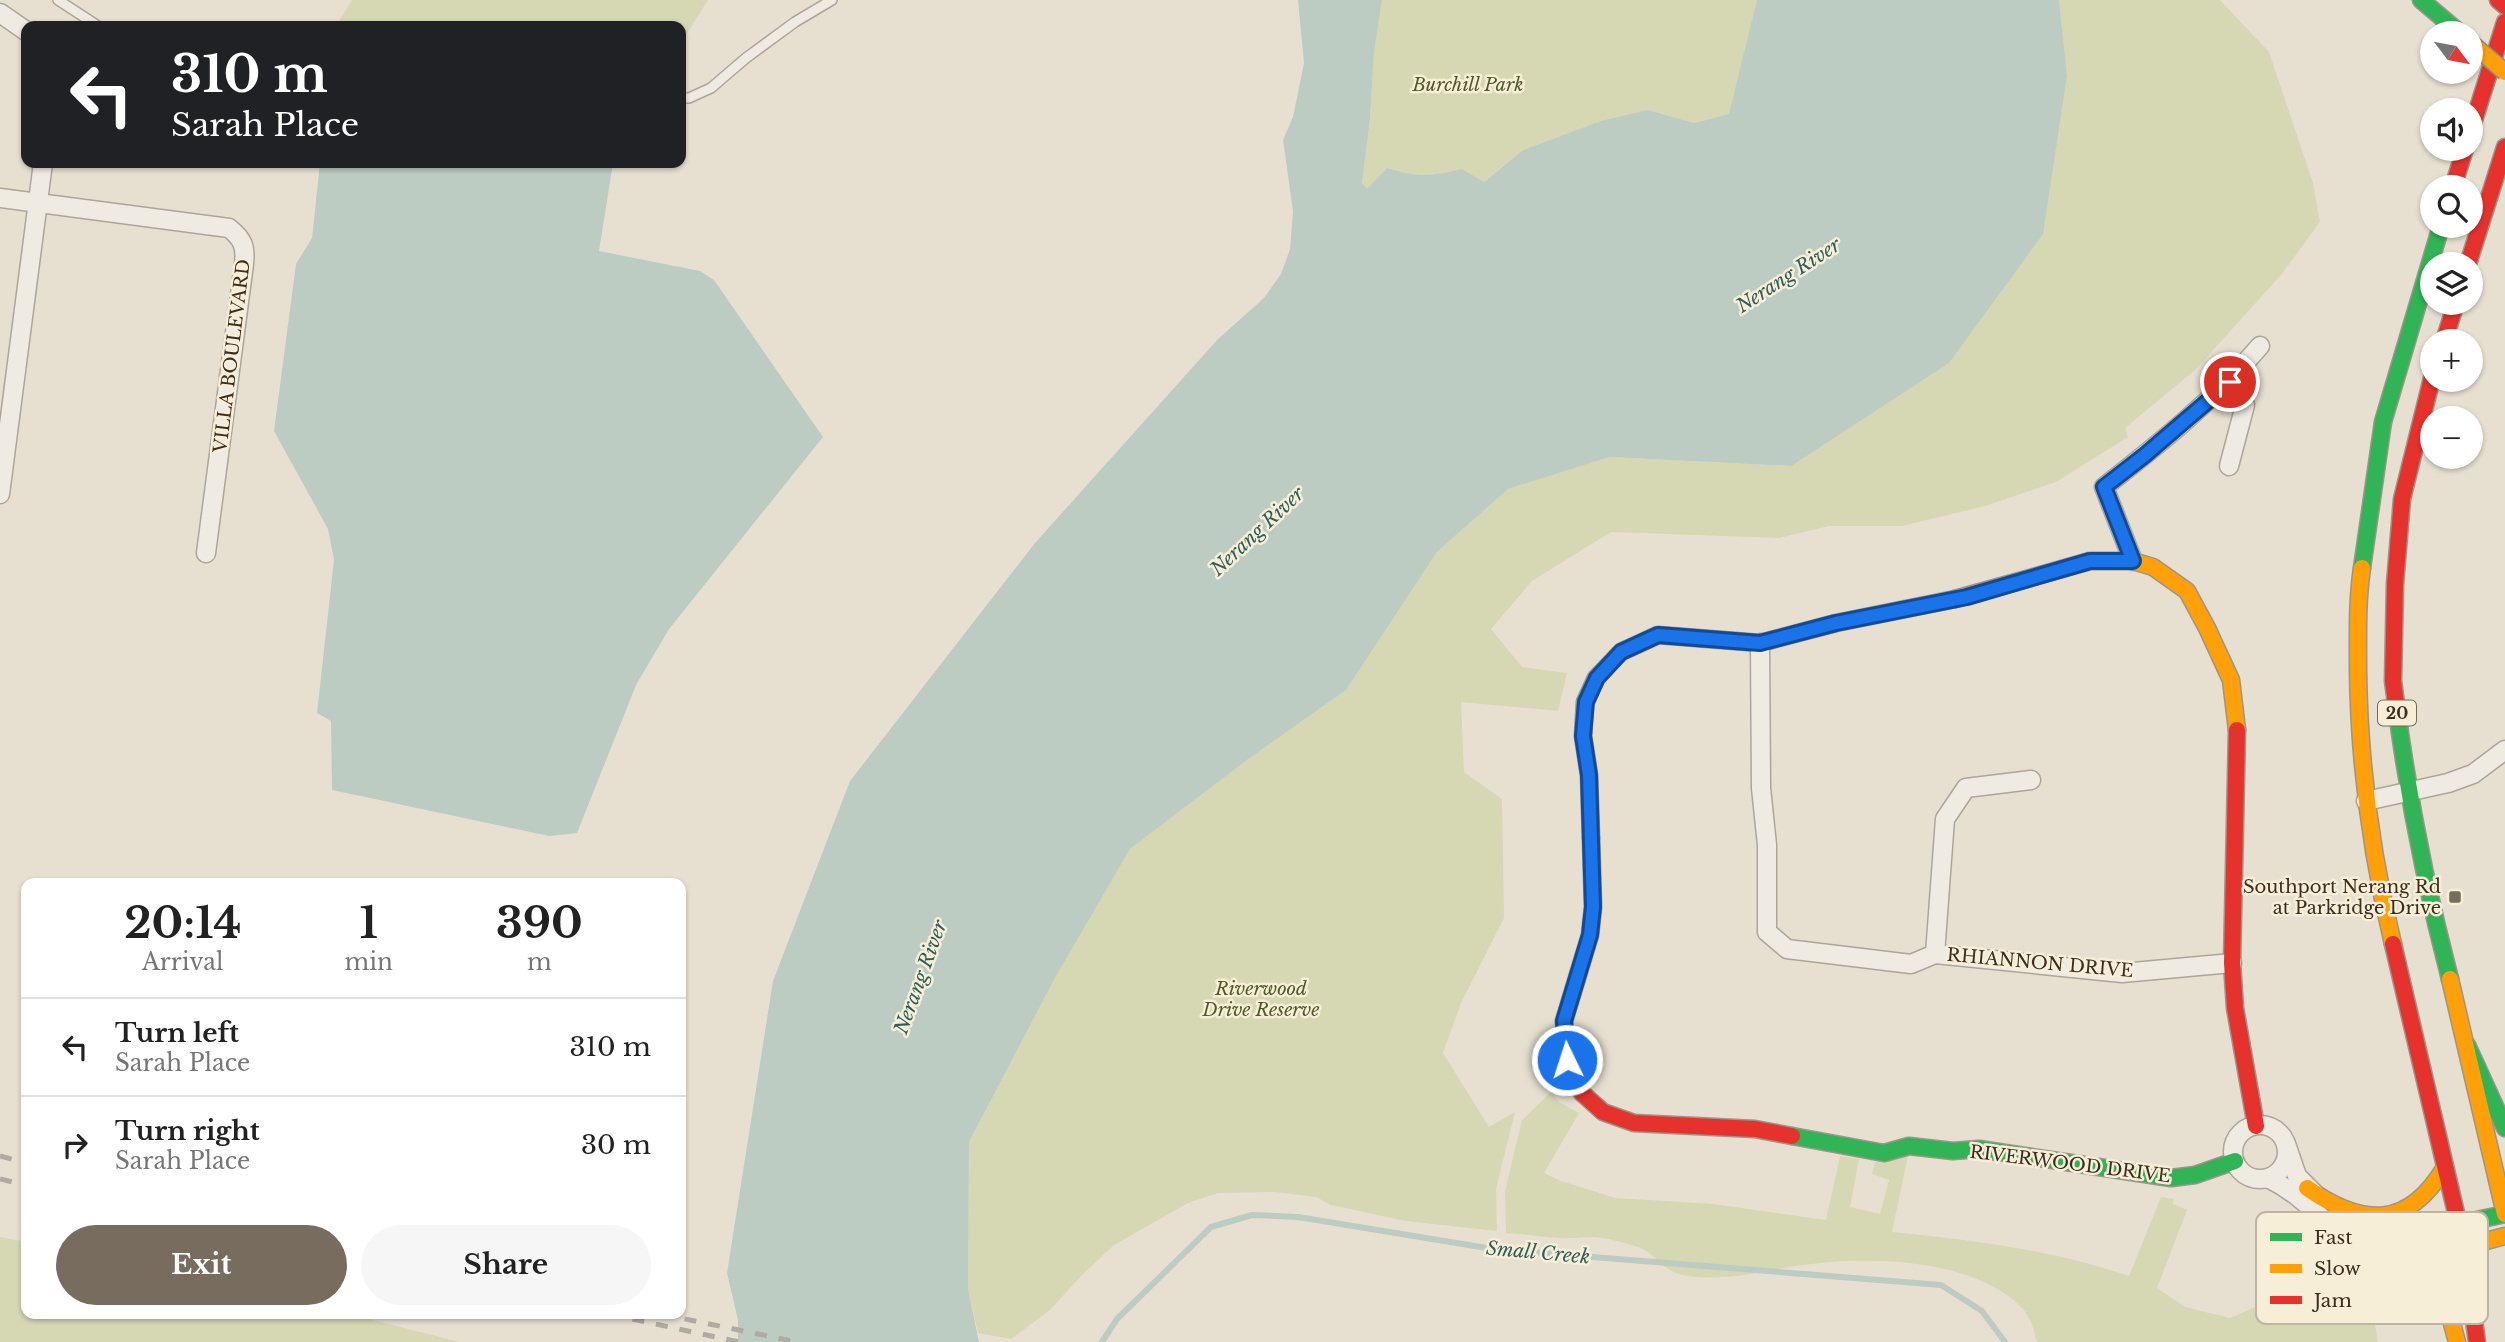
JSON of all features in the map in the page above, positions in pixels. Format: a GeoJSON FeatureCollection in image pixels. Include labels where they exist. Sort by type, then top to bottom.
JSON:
{"type":"FeatureCollection","features":[{"type":"Feature","properties":{"kind":"main road"},"geometry":{"type":"LineString","coordinates":[[2421,0],[2446,21]]}},
{"type":"Feature","properties":{"kind":"main road"},"geometry":{"type":"LineString","coordinates":[[2498,0],[2505,6]]}},
{"type":"Feature","properties":{"kind":"main road"},"geometry":{"type":"LineString","coordinates":[[2481,98],[2505,22]]}},
{"type":"Feature","properties":{"kind":"main road"},"geometry":{"type":"LineString","coordinates":[[2483,53],[2505,72]]}},
{"type":"Feature","properties":{"kind":"main road"},"geometry":{"type":"LineString","coordinates":[[2472,252],[2505,147]]}},
{"type":"Feature","properties":{"kind":"main road","name":"20"},"geometry":{"type":"LineString","coordinates":[[2437,238],[2383,422],[2361,573],[2359,729],[2366,801],[2379,884],[2456,1212]]}},
{"type":"Feature","properties":{"kind":"main road","name":"20"},"geometry":{"type":"LineString","coordinates":[[2428,392],[2402,499],[2395,584],[2393,681],[2408,793],[2434,919],[2467,1045],[2505,1214]]}},
{"type":"Feature","properties":{"kind":"main road","name":"RIVERWOOD DRIVE"},"geometry":{"type":"LineString","coordinates":[[2235,1161],[2194,1175],[2171,1178],[1979,1149],[1953,1151],[1909,1146],[1884,1153],[1755,1129],[1634,1123],[1603,1112],[1582,1093],[1567,1060],[1564,1021],[1590,935],[1593,907],[1589,775],[1583,736],[1586,702],[1597,678],[1621,652],[1658,635],[1760,643],[1836,623],[1967,597],[2090,561],[2133,561],[2153,567],[2187,591],[2231,680],[2238,729],[2232,963],[2235,1008],[2256,1126]]}},
{"type":"Feature","properties":{"kind":"main road"},"geometry":{"type":"LineString","coordinates":[[2467,1045],[2505,1128]]}},
{"type":"Feature","properties":{"kind":"main road"},"geometry":{"type":"LineString","coordinates":[[2399,1212],[2420,1201],[2445,1167]]}},
{"type":"Feature","properties":{"kind":"main road"},"geometry":{"type":"LineString","coordinates":[[2307,1188],[2340,1207],[2364,1212]]}},
{"type":"Feature","properties":{"kind":"main road"},"geometry":{"type":"LineString","coordinates":[[2488,1241],[2505,1236]]}},
{"type":"Feature","properties":{"kind":"main road"},"geometry":{"type":"LineString","coordinates":[[2452,1324],[2457,1342]]}},
{"type":"Feature","properties":{"kind":"main road","name":"20"},"geometry":{"type":"LineString","coordinates":[[2475,1324],[2477,1342]]}},
{"type":"Feature","properties":{"kind":"street"},"geometry":{"type":"LineString","coordinates":[[0,13],[21,28]]}},
{"type":"Feature","properties":{"kind":"street"},"geometry":{"type":"LineString","coordinates":[[0,494],[42,168]]}},
{"type":"Feature","properties":{"kind":"street","name":"VILLA BOULEVARD"},"geometry":{"type":"LineString","coordinates":[[0,198],[229,228],[239,236],[246,248],[206,552]]}},
{"type":"Feature","properties":{"kind":"street"},"geometry":{"type":"LineString","coordinates":[[2133,561],[2104,487],[2230,382],[2260,346]]}},
{"type":"Feature","properties":{"kind":"street"},"geometry":{"type":"LineString","coordinates":[[2229,466],[2245,405],[2230,382]]}},
{"type":"Feature","properties":{"kind":"street","name":"RHIANNON DRIVE"},"geometry":{"type":"LineString","coordinates":[[1760,643],[1761,788],[1767,845],[1767,932],[1787,949],[1911,964],[1935,954],[2122,972],[2232,963]]}},
{"type":"Feature","properties":{"kind":"street"},"geometry":{"type":"LineString","coordinates":[[2366,801],[2448,783],[2473,774],[2505,750]]}},
{"type":"Feature","properties":{"kind":"street"},"geometry":{"type":"LineString","coordinates":[[1935,954],[1945,819],[1966,788],[2031,780]]}},
{"type":"Feature","properties":{"kind":"street"},"geometry":{"type":"LineString","coordinates":[[2286,1144],[2284,1165],[2268,1178],[2248,1176],[2240,1170],[2235,1161],[2233,1151],[2242,1132],[2256,1126],[2272,1128],[2286,1144],[2297,1176],[2307,1188],[2336,1212]]}},
{"type":"Feature","properties":{"kind":"street"},"geometry":{"type":"LineString","coordinates":[[2268,1178],[2293,1191],[2318,1212]]}},
{"type":"Feature","properties":{"kind":"lane"},"geometry":{"type":"LineString","coordinates":[[58,0],[90,21]]}},
{"type":"Feature","properties":{"kind":"lane"},"geometry":{"type":"LineString","coordinates":[[686,98],[711,88],[795,22],[832,0]]}},
{"type":"Feature","properties":{"kind":"green space"},"geometry":{"type":"Polygon","coordinates":[[[352,0],[708,0],[686,35],[686,21],[339,21],[352,0]]]}},
{"type":"Feature","properties":{"kind":"green space","name":"Burchill Park"},"geometry":{"type":"Polygon","coordinates":[[[1382,0],[1757,0],[1730,114],[1694,123],[1648,110],[1523,150],[1483,182],[1462,169],[1424,175],[1407,174],[1387,168],[1367,190],[1362,183],[1370,119],[1374,52],[1382,0]]]}},
{"type":"Feature","properties":{"kind":"green space","name":"Riverwood Drive Reserve"},"geometry":{"type":"Polygon","coordinates":[[[2059,0],[2220,0],[2269,52],[2313,183],[2320,222],[2281,275],[2195,370],[2125,428],[2128,437],[2056,482],[1985,506],[1902,526],[1829,526],[1779,538],[1611,532],[1532,581],[1491,629],[1522,667],[1567,673],[1558,711],[1461,702],[1464,772],[1502,799],[1504,918],[1461,1003],[1443,1053],[1489,1127],[1515,1112],[1496,1189],[1497,1231],[1406,1221],[1331,1205],[1316,1197],[1275,1192],[1218,1193],[1188,1203],[1114,1245],[1050,1310],[1011,1339],[978,1333],[968,1289],[969,1142],[1055,978],[1130,849],[1247,760],[1346,690],[1437,552],[1508,489],[1608,457],[1791,466],[2067,75],[2059,0]]]}},
{"type":"Feature","properties":{"kind":"green space"},"geometry":{"type":"Polygon","coordinates":[[[1551,1092],[1559,1102],[1579,1113],[1544,1173],[1561,1181],[1616,1198],[1713,1204],[1826,1220],[1840,1156],[1859,1159],[1850,1207],[1880,1214],[1889,1180],[1872,1174],[1875,1162],[1908,1156],[1892,1232],[2042,1253],[2129,1276],[2161,1197],[2174,1199],[2173,1204],[2187,1210],[2157,1288],[2185,1307],[2230,1318],[2256,1307],[2256,1324],[2375,1324],[2378,1342],[2037,1342],[2025,1312],[2003,1292],[1980,1280],[1927,1266],[1899,1262],[1844,1261],[1734,1276],[1700,1277],[1675,1273],[1644,1250],[1615,1240],[1506,1233],[1505,1191],[1522,1120],[1551,1092]]]}},
{"type":"Feature","properties":{"kind":"green space"},"geometry":{"type":"Polygon","coordinates":[[[0,1237],[21,1241],[21,1319],[369,1319],[459,1342],[0,1342],[0,1237]]]}},
{"type":"Feature","properties":{"kind":"water","name":"Nerang River"},"geometry":{"type":"Polygon","coordinates":[[[1298,0],[1382,0],[1374,52],[1370,119],[1362,183],[1367,189],[1387,168],[1424,175],[1462,169],[1484,182],[1523,150],[1601,121],[1648,110],[1694,123],[1729,114],[1757,0],[2059,0],[2067,75],[2043,234],[1949,363],[1791,466],[1609,457],[1508,489],[1437,552],[1346,690],[1247,760],[1130,849],[1055,978],[969,1142],[968,1289],[979,1342],[738,1342],[738,1320],[727,1273],[773,981],[850,781],[1035,543],[1218,339],[1264,298],[1281,274],[1290,249],[1293,211],[1283,140],[1293,117],[1304,63],[1298,0]]]}},
{"type":"Feature","properties":{"kind":"water"},"geometry":{"type":"Polygon","coordinates":[[[319,168],[612,168],[599,251],[700,271],[714,280],[823,437],[669,629],[636,685],[577,833],[549,836],[332,790],[331,721],[317,713],[334,560],[328,529],[274,431],[296,264],[312,238],[319,168]]]}},
{"type":"Feature","properties":{"kind":"waterway","name":"Small Creek"},"geometry":{"type":"LineString","coordinates":[[1102,1342],[1117,1319],[1211,1227],[1252,1215],[1298,1217],[1493,1249],[1941,1285],[1982,1311],[2005,1342]]}},
{"type":"Feature","properties":{"kind":"railway"},"geometry":{"type":"LineString","coordinates":[[0,1156],[21,1162]]}},
{"type":"Feature","properties":{"kind":"railway"},"geometry":{"type":"LineString","coordinates":[[0,1179],[21,1184]]}},
{"type":"Feature","properties":{"kind":"railway"},"geometry":{"type":"LineString","coordinates":[[632,1319],[739,1342]]}},
{"type":"Feature","properties":{"kind":"railway"},"geometry":{"type":"LineString","coordinates":[[685,1319],[797,1342]]}},
{"type":"Feature","properties":{"kind":"traffic: fast"},"geometry":{"type":"LineString","coordinates":[[2421,0],[2446,21]]}},
{"type":"Feature","properties":{"kind":"traffic: fast"},"geometry":{"type":"LineString","coordinates":[[2362,568],[2383,422],[2437,238]]}},
{"type":"Feature","properties":{"kind":"traffic: fast"},"geometry":{"type":"LineString","coordinates":[[1591,838],[1589,775],[1583,736],[1585,702],[1596,678],[1621,652],[1658,635],[1760,643],[1836,623],[1955,599]]}},
{"type":"Feature","properties":{"kind":"traffic: fast"},"geometry":{"type":"LineString","coordinates":[[2397,711],[2419,846],[2450,979]]}},
{"type":"Feature","properties":{"kind":"traffic: fast"},"geometry":{"type":"LineString","coordinates":[[2467,1045],[2505,1128]]}},
{"type":"Feature","properties":{"kind":"traffic: fast"},"geometry":{"type":"LineString","coordinates":[[1792,1136],[1884,1153],[1909,1146],[1953,1151],[1979,1149],[2171,1178],[2195,1175],[2235,1161]]}},
{"type":"Feature","properties":{"kind":"traffic: fast"},"geometry":{"type":"LineString","coordinates":[[2488,1218],[2505,1214]]}},
{"type":"Feature","properties":{"kind":"traffic: slow"},"geometry":{"type":"LineString","coordinates":[[2483,53],[2505,72]]}},
{"type":"Feature","properties":{"kind":"traffic: slow"},"geometry":{"type":"LineString","coordinates":[[1955,599],[2090,561],[2133,561],[2153,567],[2187,591],[2207,628],[2231,680],[2237,730]]}},
{"type":"Feature","properties":{"kind":"traffic: slow"},"geometry":{"type":"LineString","coordinates":[[2362,568],[2358,631],[2361,738],[2378,876],[2393,944]]}},
{"type":"Feature","properties":{"kind":"traffic: slow"},"geometry":{"type":"LineString","coordinates":[[2450,979],[2505,1214]]}},
{"type":"Feature","properties":{"kind":"traffic: slow"},"geometry":{"type":"LineString","coordinates":[[2396,1212],[2416,1202],[2445,1167]]}},
{"type":"Feature","properties":{"kind":"traffic: slow"},"geometry":{"type":"LineString","coordinates":[[2307,1188],[2327,1201],[2355,1212]]}},
{"type":"Feature","properties":{"kind":"traffic: slow"},"geometry":{"type":"LineString","coordinates":[[2488,1241],[2505,1236]]}},
{"type":"Feature","properties":{"kind":"traffic: slow"},"geometry":{"type":"LineString","coordinates":[[2452,1324],[2457,1342]]}},
{"type":"Feature","properties":{"kind":"traffic: jam"},"geometry":{"type":"LineString","coordinates":[[2498,0],[2505,6]]}},
{"type":"Feature","properties":{"kind":"traffic: jam"},"geometry":{"type":"LineString","coordinates":[[2481,98],[2505,22]]}},
{"type":"Feature","properties":{"kind":"traffic: jam"},"geometry":{"type":"LineString","coordinates":[[2472,252],[2505,147]]}},
{"type":"Feature","properties":{"kind":"traffic: jam"},"geometry":{"type":"LineString","coordinates":[[2457,175],[2461,161]]}},
{"type":"Feature","properties":{"kind":"traffic: jam"},"geometry":{"type":"LineString","coordinates":[[2448,329],[2452,315]]}},
{"type":"Feature","properties":{"kind":"traffic: jam"},"geometry":{"type":"LineString","coordinates":[[2397,711],[2393,681],[2395,584],[2402,499],[2429,392]]}},
{"type":"Feature","properties":{"kind":"traffic: jam"},"geometry":{"type":"LineString","coordinates":[[2237,730],[2232,963],[2235,1008],[2256,1126]]}},
{"type":"Feature","properties":{"kind":"traffic: jam"},"geometry":{"type":"LineString","coordinates":[[1591,838],[1593,907],[1590,935],[1564,1021],[1567,1060],[1582,1093],[1603,1112],[1634,1123],[1755,1129],[1792,1136]]}},
{"type":"Feature","properties":{"kind":"traffic: jam"},"geometry":{"type":"LineString","coordinates":[[2393,944],[2456,1212]]}},
{"type":"Feature","properties":{"kind":"traffic: jam"},"geometry":{"type":"LineString","coordinates":[[2475,1324],[2477,1342]]}},
{"type":"Feature","properties":{"kind":"place","name":"Southport Nerang Rd at Parkridge Drive"},"geometry":{"type":"Point","coordinates":[2455,897]}},
{"type":"Feature","properties":{"kind":"route"},"geometry":{"type":"LineString","coordinates":[[1567,1060],[1564,1021],[1590,935],[1593,907],[1589,775],[1583,736],[1586,702],[1597,678],[1621,652],[1658,635],[1760,643],[1836,623],[1967,597],[2090,561],[2133,561],[2104,487],[2230,382]]}}]}
